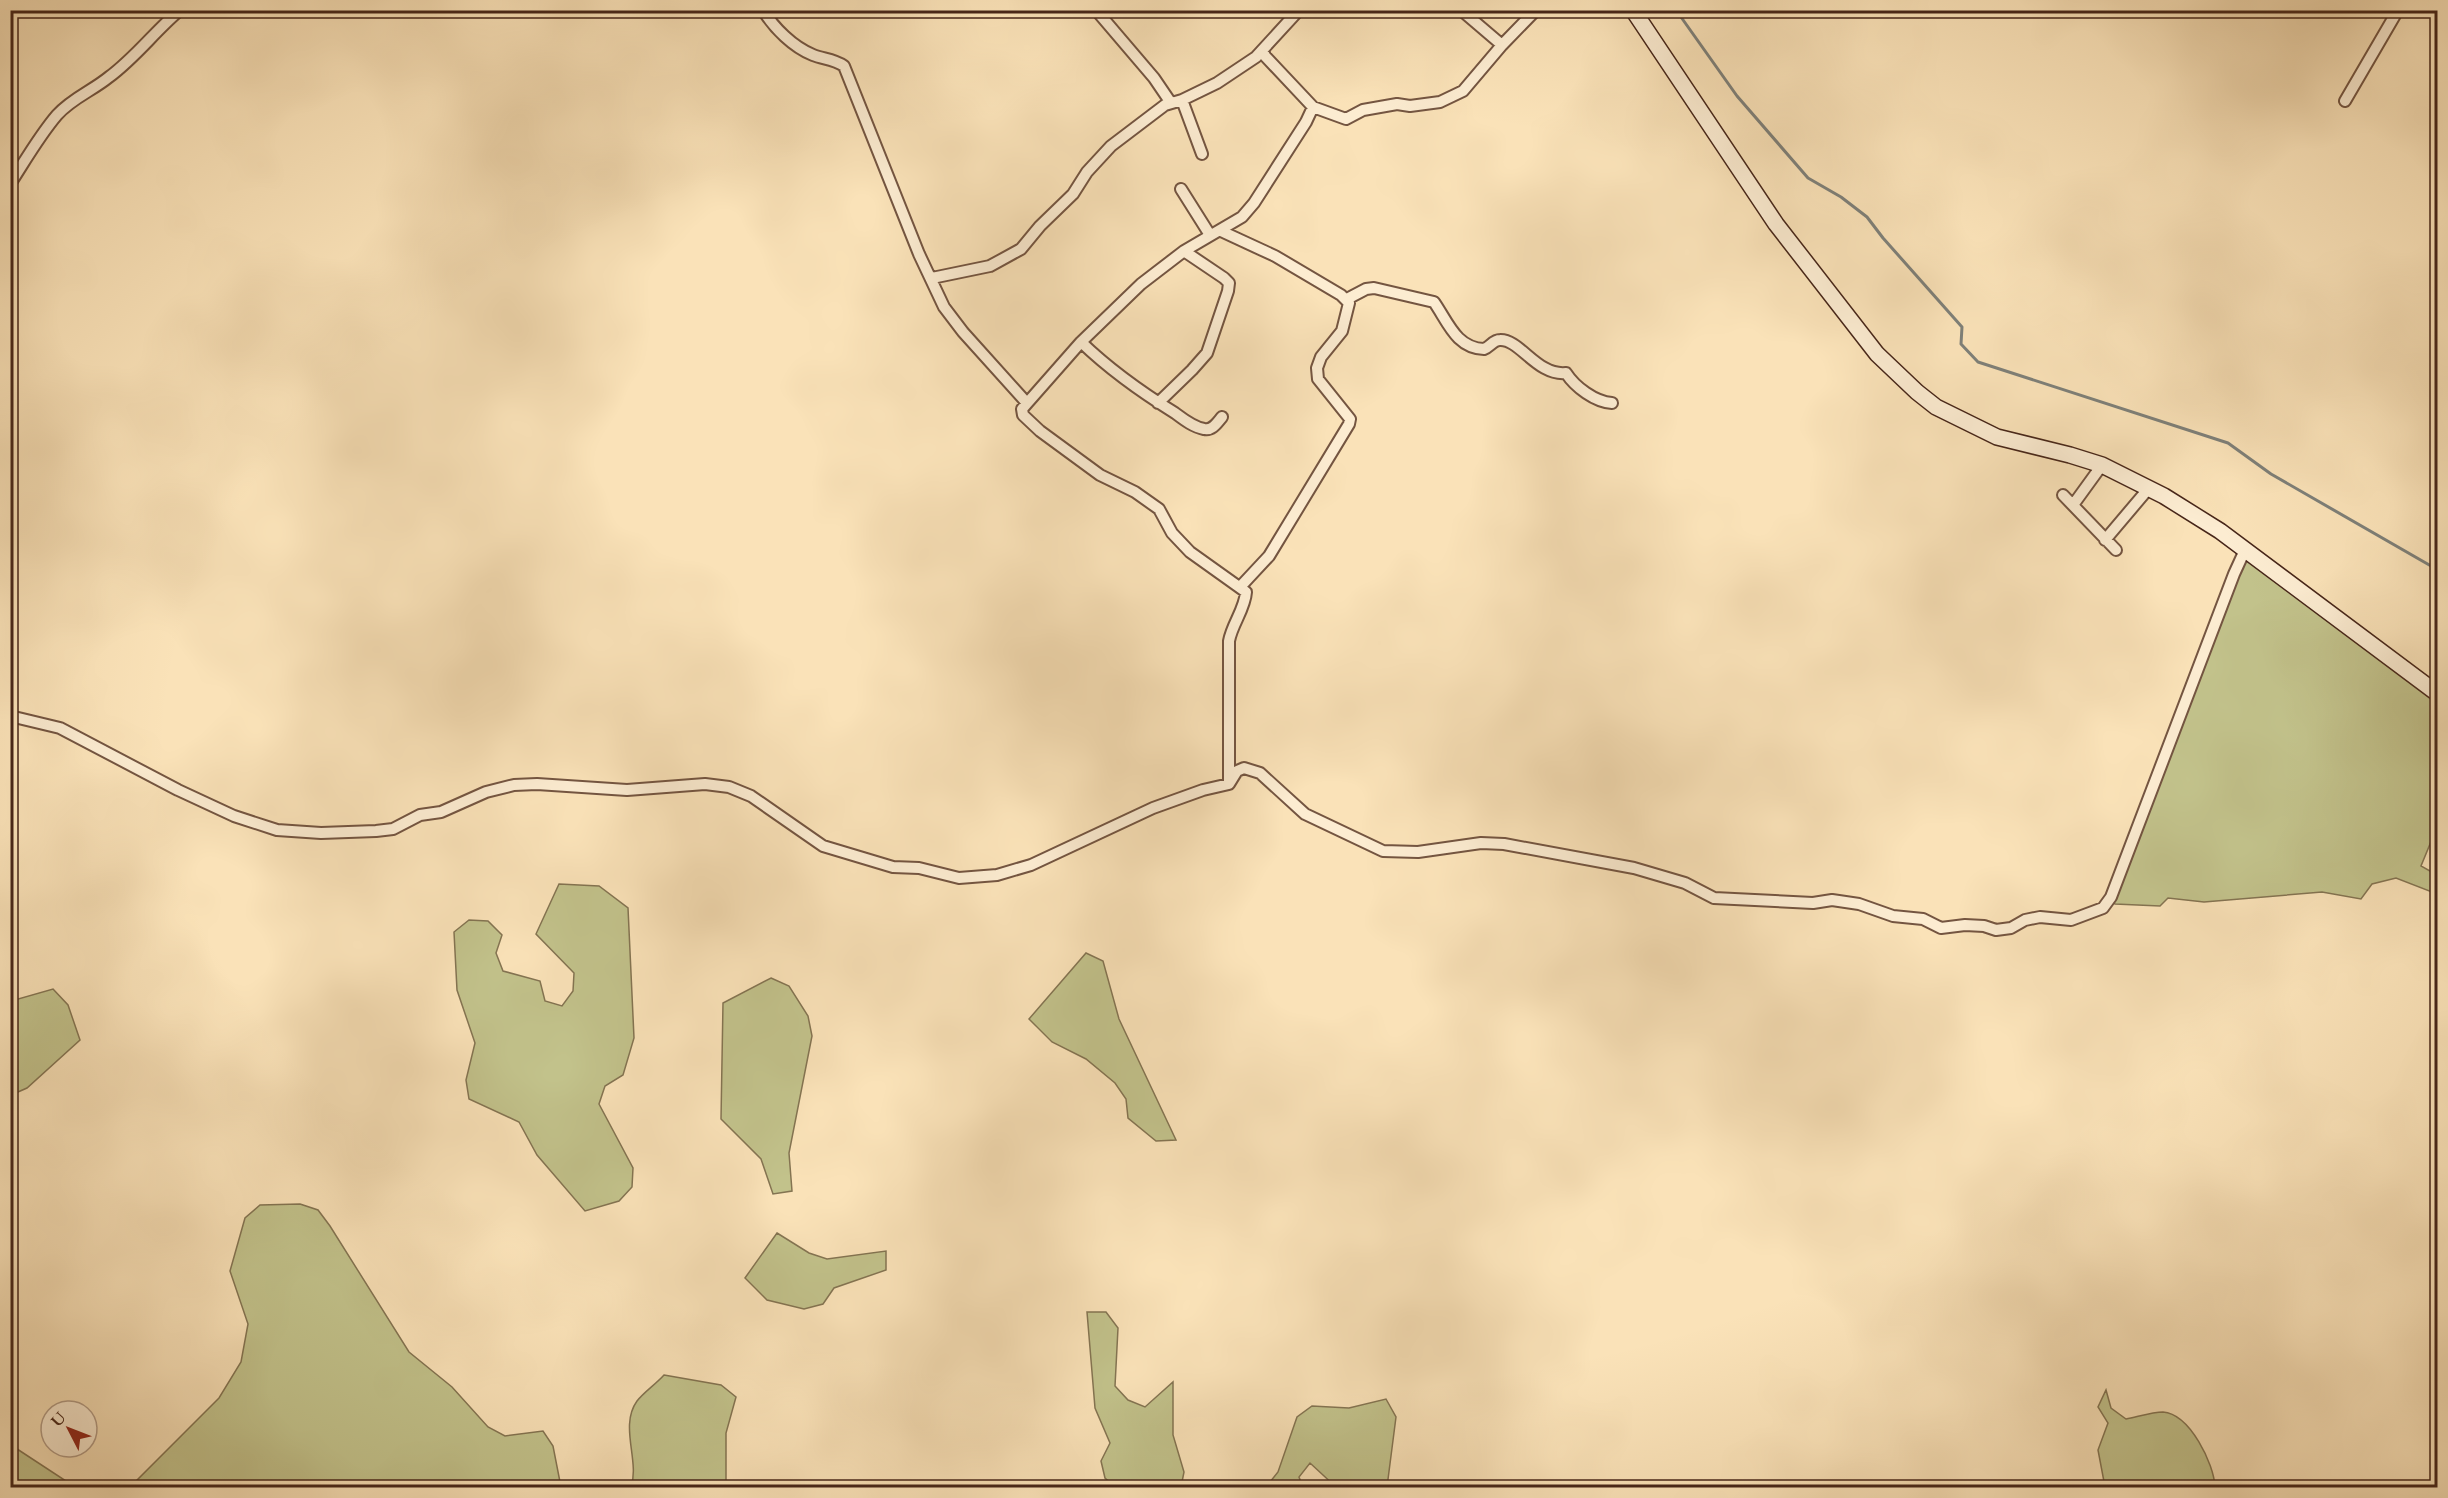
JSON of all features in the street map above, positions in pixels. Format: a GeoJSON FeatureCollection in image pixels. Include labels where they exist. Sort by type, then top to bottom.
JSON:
{"type":"FeatureCollection","features":[{"type":"Feature","properties":{"kind":"street"},"geometry":{"type":"LineString","coordinates":[[10,184],[57,115],[79,95],[108,79],[180,10]]}},
{"type":"Feature","properties":{"kind":"street"},"geometry":{"type":"LineString","coordinates":[[763,10],[782,33],[800,48],[844,66],[919,254],[944,307],[963,332],[1026,402]]}},
{"type":"Feature","properties":{"kind":"street"},"geometry":{"type":"LineString","coordinates":[[1096,10],[1176,101],[1202,154]]}},
{"type":"Feature","properties":{"kind":"street"},"geometry":{"type":"LineString","coordinates":[[932,278],[990,266],[1022,249],[1040,226],[1072,194],[1087,172],[1111,146],[1165,105],[1216,83],[1263,51],[1299,10]]}},
{"type":"Feature","properties":{"kind":"street"},"geometry":{"type":"LineString","coordinates":[[1461,10],[1502,45]]}},
{"type":"Feature","properties":{"kind":"street"},"geometry":{"type":"LineString","coordinates":[[1263,51],[1265,56],[1313,107],[1346,119],[1364,110],[1397,104],[1410,106],[1440,102],[1463,91],[1502,45],[1536,10]]}},
{"type":"Feature","properties":{"kind":"street"},"geometry":{"type":"LineString","coordinates":[[1633,10],[1776,224],[1893,372],[1936,407],[1997,437],[2070,454],[2102,465],[2149,488],[2220,531],[2438,694]]}},
{"type":"Feature","properties":{"kind":"street"},"geometry":{"type":"LineString","coordinates":[[2345,102],[2398,10]]}},
{"type":"Feature","properties":{"kind":"street"},"geometry":{"type":"LineString","coordinates":[[1229,784],[1229,641],[1246,592],[1241,586],[1190,552],[1172,533],[1159,509],[1135,492],[1100,475],[1040,430],[1023,415],[1022,409],[1081,342],[1141,285],[1184,251],[1242,217],[1254,203],[1306,122],[1313,107]]}},
{"type":"Feature","properties":{"kind":"street"},"geometry":{"type":"LineString","coordinates":[[1181,189],[1210,235]]}},
{"type":"Feature","properties":{"kind":"street"},"geometry":{"type":"LineString","coordinates":[[1221,231],[1275,256],[1347,299],[1349,303],[1342,331],[1321,357],[1317,368],[1318,379],[1350,420],[1350,424],[1269,556],[1241,586]]}},
{"type":"Feature","properties":{"kind":"street"},"geometry":{"type":"LineString","coordinates":[[1158,403],[1207,353],[1228,291],[1229,283],[1224,278],[1184,251]]}},
{"type":"Feature","properties":{"kind":"street"},"geometry":{"type":"LineString","coordinates":[[1347,299],[1374,288],[1434,302],[1455,336],[1465,343],[1484,349],[1495,341],[1504,341],[1547,370],[1556,374],[1566,373],[1581,389],[1605,402],[1612,403]]}},
{"type":"Feature","properties":{"kind":"street"},"geometry":{"type":"LineString","coordinates":[[1081,342],[1127,382],[1205,430],[1212,428],[1222,417]]}},
{"type":"Feature","properties":{"kind":"street"},"geometry":{"type":"LineString","coordinates":[[2073,505],[2102,465]]}},
{"type":"Feature","properties":{"kind":"street"},"geometry":{"type":"LineString","coordinates":[[2105,540],[2149,488]]}},
{"type":"Feature","properties":{"kind":"street"},"geometry":{"type":"LineString","coordinates":[[2063,495],[2116,550]]}},
{"type":"Feature","properties":{"kind":"street"},"geometry":{"type":"LineString","coordinates":[[10,716],[60,728],[178,790],[234,816],[277,830],[321,833],[393,829],[420,815],[441,812],[486,792],[514,784],[627,790],[705,784],[729,787],[751,796],[823,846],[893,867],[919,868],[960,879],[997,875],[1031,865],[1153,808],[1203,790],[1229,784],[1237,771],[1244,768],[1260,773],[1305,814],[1383,851],[1418,852],[1481,843],[1504,844],[1634,868],[1685,883],[1714,898],[1813,903],[1832,900],[1859,904],[1893,916],[1923,919],[1941,928],[1965,924],[1996,930],[2011,928],[2025,920],[2040,917],[2071,920],[2103,908],[2111,897],[2245,550]]}},
{"type":"Feature","properties":{"kind":"green space"},"geometry":{"type":"Polygon","coordinates":[[[2241,548],[2437,698],[2437,827],[2421,866],[2437,875],[2437,894],[2396,878],[2372,884],[2361,899],[2322,892],[2204,902],[2168,898],[2160,906],[2115,904],[2111,900],[2241,548]]]}},
{"type":"Feature","properties":{"kind":"green space"},"geometry":{"type":"Polygon","coordinates":[[[559,884],[599,886],[628,908],[634,1038],[623,1075],[605,1086],[599,1104],[633,1168],[632,1187],[619,1201],[585,1211],[537,1155],[519,1122],[469,1099],[466,1080],[475,1043],[457,990],[454,932],[469,920],[488,921],[502,935],[496,953],[503,971],[540,981],[545,1001],[562,1006],[573,991],[574,973],[536,934],[559,884]]]}},
{"type":"Feature","properties":{"kind":"green space"},"geometry":{"type":"Polygon","coordinates":[[[1086,953],[1103,961],[1119,1019],[1176,1140],[1156,1141],[1128,1118],[1126,1099],[1115,1083],[1086,1059],[1052,1042],[1029,1019],[1086,953]]]}},
{"type":"Feature","properties":{"kind":"green space"},"geometry":{"type":"Polygon","coordinates":[[[771,978],[789,986],[808,1016],[812,1036],[789,1153],[792,1191],[773,1194],[761,1159],[721,1119],[723,1003],[771,978]]]}},
{"type":"Feature","properties":{"kind":"green space"},"geometry":{"type":"Polygon","coordinates":[[[53,989],[68,1005],[80,1040],[27,1088],[11,1095],[11,1001],[53,989]]]}},
{"type":"Feature","properties":{"kind":"green space"},"geometry":{"type":"Polygon","coordinates":[[[300,1204],[318,1210],[330,1226],[409,1352],[452,1387],[488,1427],[505,1436],[543,1431],[553,1446],[561,1487],[126,1487],[133,1484],[219,1398],[241,1362],[248,1324],[230,1271],[245,1218],[260,1205],[300,1204]]]}},
{"type":"Feature","properties":{"kind":"green space"},"geometry":{"type":"Polygon","coordinates":[[[777,1233],[809,1253],[827,1259],[886,1251],[886,1270],[834,1288],[823,1304],[804,1309],[767,1300],[745,1278],[777,1233]]]}},
{"type":"Feature","properties":{"kind":"green space"},"geometry":{"type":"Polygon","coordinates":[[[1087,1312],[1106,1312],[1118,1328],[1115,1386],[1128,1400],[1145,1407],[1173,1382],[1173,1435],[1184,1472],[1181,1487],[1115,1487],[1105,1478],[1101,1461],[1110,1443],[1095,1408],[1087,1312]]]}},
{"type":"Feature","properties":{"kind":"green space"},"geometry":{"type":"Polygon","coordinates":[[[664,1375],[721,1385],[736,1397],[726,1433],[726,1487],[631,1487],[633,1466],[630,1421],[632,1411],[637,1401],[664,1375]]]}},
{"type":"Feature","properties":{"kind":"green space"},"geometry":{"type":"Polygon","coordinates":[[[2106,1390],[2111,1408],[2126,1419],[2163,1412],[2182,1421],[2199,1442],[2205,1454],[2214,1477],[2215,1487],[2105,1487],[2098,1450],[2108,1423],[2098,1407],[2106,1390]]]}},
{"type":"Feature","properties":{"kind":"green space"},"geometry":{"type":"Polygon","coordinates":[[[1386,1399],[1396,1417],[1387,1487],[1336,1487],[1310,1463],[1299,1477],[1303,1487],[1266,1487],[1278,1472],[1297,1417],[1312,1406],[1349,1408],[1386,1399]]]}},
{"type":"Feature","properties":{"kind":"green space"},"geometry":{"type":"Polygon","coordinates":[[[11,1445],[75,1487],[11,1487],[11,1445]]]}},
{"type":"Feature","properties":{"kind":"waterway"},"geometry":{"type":"LineString","coordinates":[[1676,10],[1737,96],[1808,178],[1841,197],[1867,217],[1962,327],[1961,344],[1978,362],[2228,443],[2271,474],[2438,570]]}}]}
